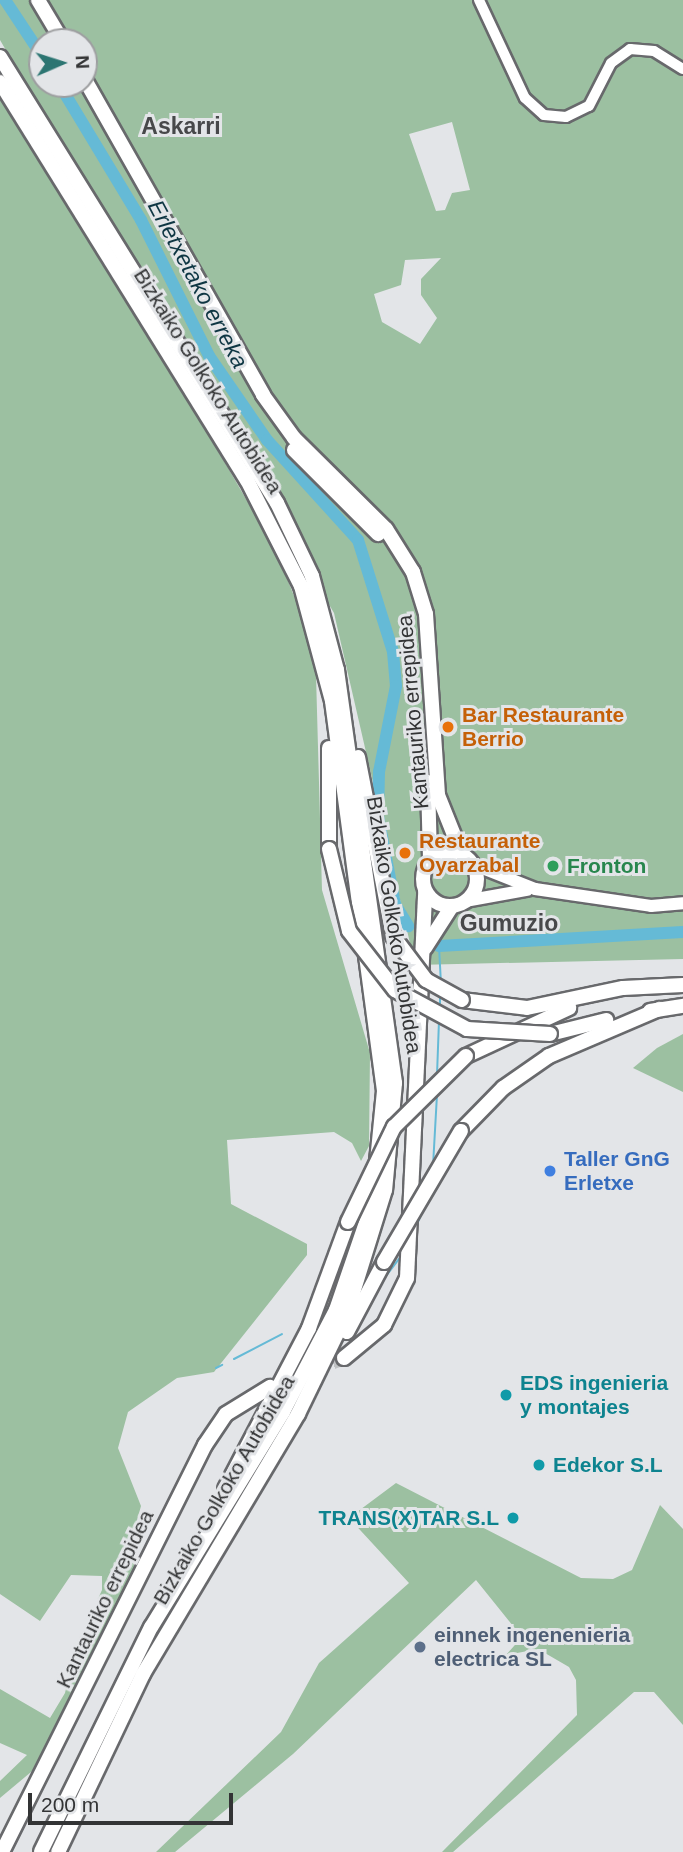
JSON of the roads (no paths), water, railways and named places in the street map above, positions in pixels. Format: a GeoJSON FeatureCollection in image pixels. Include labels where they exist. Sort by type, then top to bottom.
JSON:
{"type":"FeatureCollection","features":[{"type":"Feature","properties":{"kind":"highway"},"geometry":{"type":"LineString","coordinates":[[28,0],[44,28]]}},
{"type":"Feature","properties":{"kind":"highway"},"geometry":{"type":"LineString","coordinates":[[38,0],[55,28]]}},
{"type":"Feature","properties":{"kind":"highway","name":"Bizkaiko Golkoko Autobidea"},"geometry":{"type":"LineString","coordinates":[[0,57],[277,503],[322,606],[342,698],[391,1030],[394,1127],[366,1263],[298,1414],[163,1638],[58,1852]]}},
{"type":"Feature","properties":{"kind":"highway","name":"Bizkaiko Golkoko Autobidea"},"geometry":{"type":"LineString","coordinates":[[0,82],[264,510],[301,586],[324,663],[381,1027],[384,1107],[377,1180],[356,1259],[316,1351],[187,1562],[151,1628],[41,1852]]}},
{"type":"Feature","properties":{"kind":"highway","name":"Kantauriko errepidea"},"geometry":{"type":"LineString","coordinates":[[85,98],[254,397],[310,469],[390,547],[404,571],[419,622],[430,861]]}},
{"type":"Feature","properties":{"kind":"highway","name":"Kantauriko errepidea"},"geometry":{"type":"LineString","coordinates":[[95,98],[269,403],[408,561],[426,614],[438,795],[467,860]]}},
{"type":"Feature","properties":{"kind":"highway"},"geometry":{"type":"LineString","coordinates":[[322,606],[340,658],[393,936],[426,980],[462,1000],[527,1008],[644,987],[683,985]]}},
{"type":"Feature","properties":{"kind":"highway"},"geometry":{"type":"LineString","coordinates":[[324,663],[329,849],[349,931],[395,990],[467,1029],[550,1034],[683,1006]]}},
{"type":"Feature","properties":{"kind":"highway"},"geometry":{"type":"LineString","coordinates":[[344,1358],[384,1325],[407,1278],[421,959],[425,891],[430,861],[445,852],[467,860],[477,880],[459,904],[429,933],[421,959]]}},
{"type":"Feature","properties":{"kind":"highway"},"geometry":{"type":"LineString","coordinates":[[425,891],[459,904]]}},
{"type":"Feature","properties":{"kind":"highway"},"geometry":{"type":"LineString","coordinates":[[187,1562],[300,1347],[348,1222],[394,1126],[466,1056],[544,1016],[644,987]]}},
{"type":"Feature","properties":{"kind":"highway"},"geometry":{"type":"LineString","coordinates":[[298,1414],[461,1131],[503,1088],[549,1056],[659,1009]]}},
{"type":"Feature","properties":{"kind":"highway","name":"Kantauriko errepidea"},"geometry":{"type":"LineString","coordinates":[[2,1852],[205,1445],[226,1414],[270,1387]]}},
{"type":"Feature","properties":{"kind":"main road"},"geometry":{"type":"LineString","coordinates":[[467,860],[535,889],[651,906],[683,904]]}},
{"type":"Feature","properties":{"kind":"main road"},"geometry":{"type":"LineString","coordinates":[[459,904],[535,889]]}},
{"type":"Feature","properties":{"kind":"street"},"geometry":{"type":"LineString","coordinates":[[479,0],[525,98],[544,115],[569,116],[595,102],[611,63],[630,49],[658,52],[683,69]]}},
{"type":"Feature","properties":{"kind":"waterway","name":"Erletxetako erreka"},"geometry":{"type":"LineString","coordinates":[[5,0],[28,35]]}},
{"type":"Feature","properties":{"kind":"waterway","name":"Erletxetako erreka"},"geometry":{"type":"LineString","coordinates":[[67,98],[141,220],[209,356],[267,440],[358,540],[393,652],[396,686],[379,772],[378,816],[395,904],[408,926]]}},
{"type":"Feature","properties":{"kind":"waterway"},"geometry":{"type":"LineString","coordinates":[[439,946],[683,932]]}},
{"type":"Feature","properties":{"kind":"waterway"},"geometry":{"type":"LineString","coordinates":[[439,946],[441,981]]}},
{"type":"Feature","properties":{"kind":"waterway"},"geometry":{"type":"LineString","coordinates":[[440,997],[440,1009]]}},
{"type":"Feature","properties":{"kind":"waterway"},"geometry":{"type":"LineString","coordinates":[[437,1075],[439,1021]]}},
{"type":"Feature","properties":{"kind":"waterway"},"geometry":{"type":"LineString","coordinates":[[433,1166],[437,1095]]}},
{"type":"Feature","properties":{"kind":"waterway"},"geometry":{"type":"LineString","coordinates":[[417,1224],[427,1202]]}},
{"type":"Feature","properties":{"kind":"waterway"},"geometry":{"type":"LineString","coordinates":[[383,1280],[401,1256]]}},
{"type":"Feature","properties":{"kind":"waterway"},"geometry":{"type":"LineString","coordinates":[[234,1359],[282,1334]]}},
{"type":"Feature","properties":{"kind":"waterway"},"geometry":{"type":"LineString","coordinates":[[216,1368],[222,1365]]}},
{"type":"Feature","properties":{"kind":"tunnel"},"geometry":{"type":"LineString","coordinates":[[274,1385],[344,1358]]}},
{"type":"Feature","properties":{"kind":"place","name":"Bar Restaurante Berrio"},"geometry":{"type":"Point","coordinates":[448,727]}},
{"type":"Feature","properties":{"kind":"place","name":"Restaurante Oyarzabal"},"geometry":{"type":"Point","coordinates":[405,853]}},
{"type":"Feature","properties":{"kind":"place","name":"Fronton"},"geometry":{"type":"Point","coordinates":[553,866]}},
{"type":"Feature","properties":{"kind":"place","name":"Taller GnG Erletxe"},"geometry":{"type":"Point","coordinates":[550,1171]}},
{"type":"Feature","properties":{"kind":"place","name":"EDS ingenieria y montajes"},"geometry":{"type":"Point","coordinates":[506,1395]}},
{"type":"Feature","properties":{"kind":"place","name":"Edekor S.L"},"geometry":{"type":"Point","coordinates":[539,1465]}},
{"type":"Feature","properties":{"kind":"place","name":"TRANS(X)TAR S.L"},"geometry":{"type":"Point","coordinates":[513,1518]}},
{"type":"Feature","properties":{"kind":"place","name":"einnek ingenenieria electrica SL"},"geometry":{"type":"Point","coordinates":[420,1647]}},
{"type":"Feature","properties":{"kind":"district","name":"Askarri"},"geometry":{"type":"Point","coordinates":[181,126]}},
{"type":"Feature","properties":{"kind":"district","name":"Gumuzio"},"geometry":{"type":"Point","coordinates":[509,923]}}]}
